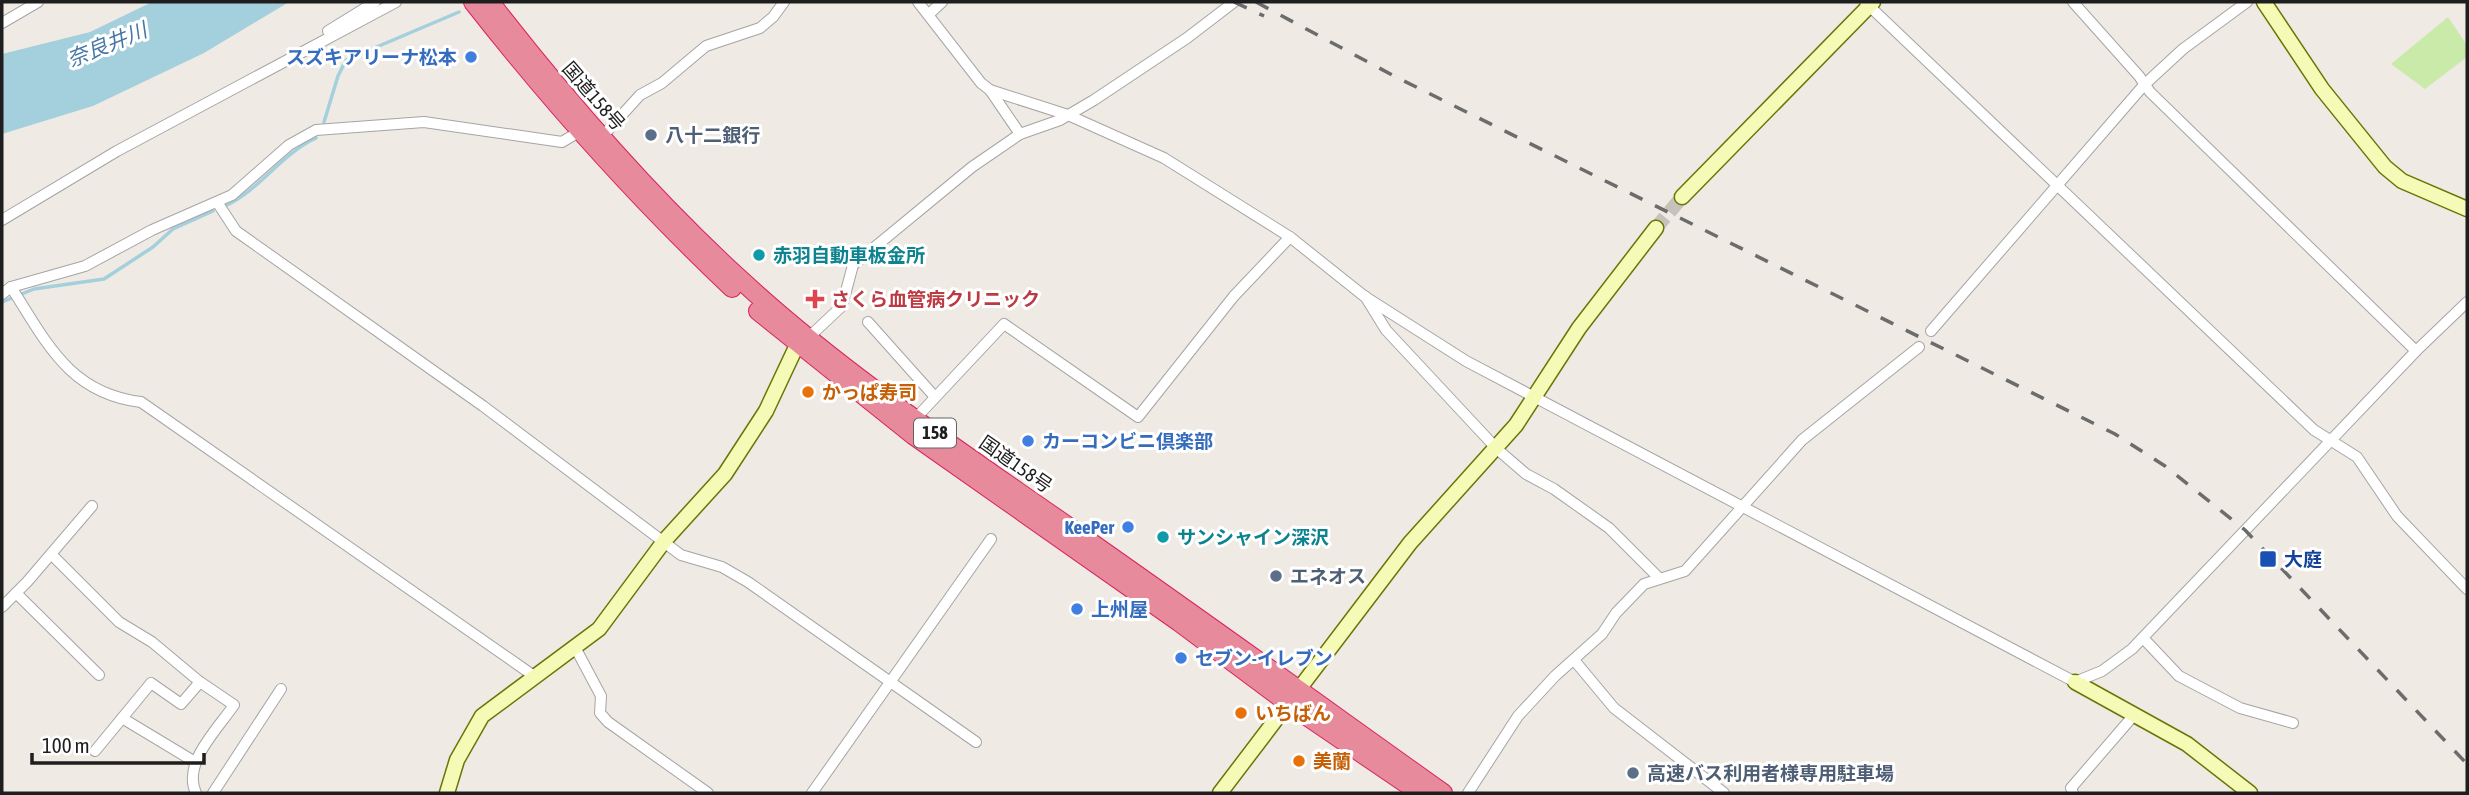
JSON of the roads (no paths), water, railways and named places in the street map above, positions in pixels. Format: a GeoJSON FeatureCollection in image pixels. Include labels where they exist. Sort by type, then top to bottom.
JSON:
{"type":"FeatureCollection","features":[{"type":"Feature","properties":{"kind":"highway","name":"国道158号"},"geometry":{"type":"LineString","coordinates":[[473,2],[687,245],[913,435],[1179,622],[1443,793]]}},
{"type":"Feature","properties":{"kind":"highway","name":"国道158号"},"geometry":{"type":"LineString","coordinates":[[490,2],[584,128]]}},
{"type":"Feature","properties":{"kind":"highway","name":"国道158号"},"geometry":{"type":"LineString","coordinates":[[802,341],[915,419],[1294,697],[1420,793]]}},
{"type":"Feature","properties":{"kind":"street"},"geometry":{"type":"LineString","coordinates":[[2,23],[38,2]]}},
{"type":"Feature","properties":{"kind":"street"},"geometry":{"type":"LineString","coordinates":[[310,48],[336,24],[376,2]]}},
{"type":"Feature","properties":{"kind":"street"},"geometry":{"type":"LineString","coordinates":[[2,220],[117,151],[396,2]]}},
{"type":"Feature","properties":{"kind":"street"},"geometry":{"type":"LineString","coordinates":[[597,142],[640,95],[662,83],[706,46],[760,28],[784,2]]}},
{"type":"Feature","properties":{"kind":"street"},"geometry":{"type":"LineString","coordinates":[[918,2],[981,83],[990,90],[1020,134]]}},
{"type":"Feature","properties":{"kind":"street"},"geometry":{"type":"LineString","coordinates":[[929,14],[942,2]]}},
{"type":"Feature","properties":{"kind":"street"},"geometry":{"type":"LineString","coordinates":[[447,793],[457,760],[482,716],[534,676],[576,649],[615,610],[665,540],[725,474],[766,411],[802,341],[842,306],[853,265],[972,167],[1020,134],[1068,115],[1187,38],[1234,2]]}},
{"type":"Feature","properties":{"kind":"street"},"geometry":{"type":"LineString","coordinates":[[2073,2],[2144,85],[2416,351]]}},
{"type":"Feature","properties":{"kind":"street"},"geometry":{"type":"LineString","coordinates":[[1931,331],[2144,85],[2189,44],[2247,2]]}},
{"type":"Feature","properties":{"kind":"street"},"geometry":{"type":"LineString","coordinates":[[2264,2],[2322,89],[2385,167],[2402,181],[2467,209]]}},
{"type":"Feature","properties":{"kind":"street"},"geometry":{"type":"LineString","coordinates":[[1682,197],[1869,3],[2217,340],[2314,429],[2357,457],[2397,516],[2467,589]]}},
{"type":"Feature","properties":{"kind":"street"},"geometry":{"type":"LineString","coordinates":[[990,90],[1068,115],[1164,158],[1290,237],[1364,296],[1466,361],[2075,682],[2187,744],[2250,793]]}},
{"type":"Feature","properties":{"kind":"street"},"geometry":{"type":"LineString","coordinates":[[2,293],[11,287],[85,267],[152,230],[217,202],[251,179],[289,145],[316,130],[424,122],[562,142],[584,128]]}},
{"type":"Feature","properties":{"kind":"street"},"geometry":{"type":"LineString","coordinates":[[217,202],[236,231],[483,405],[687,559],[722,567],[748,582],[976,742]]}},
{"type":"Feature","properties":{"kind":"street"},"geometry":{"type":"LineString","coordinates":[[1220,793],[1410,543],[1497,449],[1593,308],[1656,228]]}},
{"type":"Feature","properties":{"kind":"street"},"geometry":{"type":"LineString","coordinates":[[915,419],[1004,324],[1138,416],[1234,296],[1290,237]]}},
{"type":"Feature","properties":{"kind":"street"},"geometry":{"type":"LineString","coordinates":[[11,287],[51,351],[90,388],[114,399],[141,402],[534,676]]}},
{"type":"Feature","properties":{"kind":"street"},"geometry":{"type":"LineString","coordinates":[[1364,296],[1386,330],[1497,449],[1526,474],[1554,489],[1609,528],[1659,578]]}},
{"type":"Feature","properties":{"kind":"street"},"geometry":{"type":"LineString","coordinates":[[2075,682],[2102,671],[2143,638],[2416,351],[2467,302]]}},
{"type":"Feature","properties":{"kind":"street"},"geometry":{"type":"LineString","coordinates":[[869,322],[935,397]]}},
{"type":"Feature","properties":{"kind":"street"},"geometry":{"type":"LineString","coordinates":[[1468,793],[1518,716],[1602,634],[1616,613],[1644,584],[1659,578],[1672,578],[1685,571],[1802,440],[1919,347]]}},
{"type":"Feature","properties":{"kind":"street"},"geometry":{"type":"LineString","coordinates":[[2,607],[92,506]]}},
{"type":"Feature","properties":{"kind":"street"},"geometry":{"type":"LineString","coordinates":[[812,793],[991,539]]}},
{"type":"Feature","properties":{"kind":"street"},"geometry":{"type":"LineString","coordinates":[[51,554],[119,622],[152,642],[200,682],[234,705],[195,762],[191,778],[196,793]]}},
{"type":"Feature","properties":{"kind":"street"},"geometry":{"type":"LineString","coordinates":[[16,593],[99,675]]}},
{"type":"Feature","properties":{"kind":"street"},"geometry":{"type":"LineString","coordinates":[[2143,638],[2179,676],[2240,708],[2294,723]]}},
{"type":"Feature","properties":{"kind":"street"},"geometry":{"type":"LineString","coordinates":[[576,649],[601,696],[600,713],[608,722],[708,793]]}},
{"type":"Feature","properties":{"kind":"street"},"geometry":{"type":"LineString","coordinates":[[1574,660],[1614,708],[1724,793]]}},
{"type":"Feature","properties":{"kind":"street"},"geometry":{"type":"LineString","coordinates":[[95,751],[151,683],[181,704],[200,682]]}},
{"type":"Feature","properties":{"kind":"street"},"geometry":{"type":"LineString","coordinates":[[213,793],[281,688]]}},
{"type":"Feature","properties":{"kind":"street"},"geometry":{"type":"LineString","coordinates":[[2073,793],[2071,788],[2134,715]]}},
{"type":"Feature","properties":{"kind":"street"},"geometry":{"type":"LineString","coordinates":[[122,718],[195,762]]}},
{"type":"Feature","properties":{"kind":"water","name":"奈良井川"},"geometry":{"type":"Polygon","coordinates":[[[152,2],[289,2],[204,53],[93,106],[2,134],[2,54],[90,32],[152,2]]]}},
{"type":"Feature","properties":{"kind":"waterway"},"geometry":{"type":"LineString","coordinates":[[324,122],[338,76],[346,60],[459,12]]}},
{"type":"Feature","properties":{"kind":"waterway"},"geometry":{"type":"LineString","coordinates":[[225,206],[249,191],[292,153],[316,138]]}},
{"type":"Feature","properties":{"kind":"waterway"},"geometry":{"type":"LineString","coordinates":[[2,302],[34,289],[104,279],[153,247],[173,229],[213,211]]}},
{"type":"Feature","properties":{"kind":"tunnel"},"geometry":{"type":"LineString","coordinates":[[1656,228],[1682,197]]}},
{"type":"Feature","properties":{"kind":"railway"},"geometry":{"type":"LineString","coordinates":[[1234,2],[1264,16]]}},
{"type":"Feature","properties":{"kind":"railway"},"geometry":{"type":"LineString","coordinates":[[1256,2],[1394,76],[2115,434],[2165,466],[2245,530],[2467,764]]}},
{"type":"Feature","properties":{"kind":"place","name":"スズキアリーナ松本"},"geometry":{"type":"Point","coordinates":[471,57]}},
{"type":"Feature","properties":{"kind":"place","name":"八十二銀行"},"geometry":{"type":"Point","coordinates":[651,135]}},
{"type":"Feature","properties":{"kind":"place","name":"赤羽自動車板金所"},"geometry":{"type":"Point","coordinates":[759,255]}},
{"type":"Feature","properties":{"kind":"place","name":"さくら血管病クリニック"},"geometry":{"type":"Point","coordinates":[815,299]}},
{"type":"Feature","properties":{"kind":"place","name":"かっぱ寿司"},"geometry":{"type":"Point","coordinates":[808,392]}},
{"type":"Feature","properties":{"kind":"place","name":"カーコンビニ倶楽部"},"geometry":{"type":"Point","coordinates":[1028,441]}},
{"type":"Feature","properties":{"kind":"place","name":"KeePer"},"geometry":{"type":"Point","coordinates":[1128,527]}},
{"type":"Feature","properties":{"kind":"place","name":"サンシャイン深沢"},"geometry":{"type":"Point","coordinates":[1163,537]}},
{"type":"Feature","properties":{"kind":"place","name":"大庭"},"geometry":{"type":"Point","coordinates":[2268,559]}},
{"type":"Feature","properties":{"kind":"place","name":"エネオス"},"geometry":{"type":"Point","coordinates":[1276,576]}},
{"type":"Feature","properties":{"kind":"place","name":"上州屋"},"geometry":{"type":"Point","coordinates":[1077,609]}},
{"type":"Feature","properties":{"kind":"place","name":"セブン-イレブン"},"geometry":{"type":"Point","coordinates":[1181,658]}},
{"type":"Feature","properties":{"kind":"place","name":"いちばん"},"geometry":{"type":"Point","coordinates":[1241,713]}},
{"type":"Feature","properties":{"kind":"place","name":"美蘭"},"geometry":{"type":"Point","coordinates":[1299,761]}},
{"type":"Feature","properties":{"kind":"place","name":"高速バス利用者様専用駐車場"},"geometry":{"type":"Point","coordinates":[1633,773]}}]}
